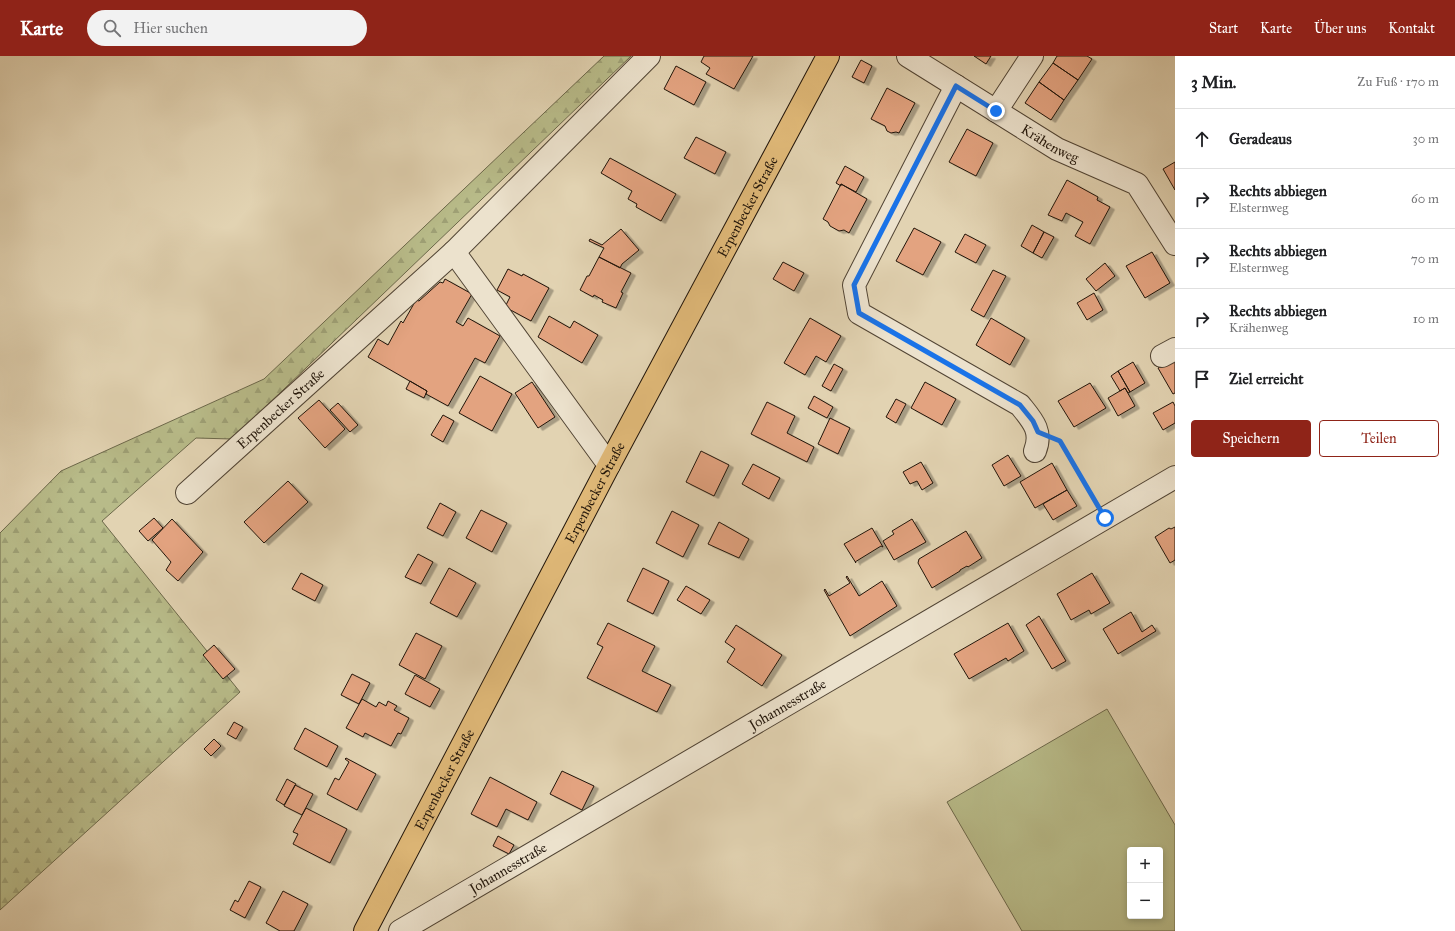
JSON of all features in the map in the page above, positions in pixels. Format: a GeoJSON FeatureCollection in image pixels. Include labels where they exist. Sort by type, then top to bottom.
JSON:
{"type":"FeatureCollection","features":[{"type":"Feature","properties":{"kind":"main road","name":"Erpenbecker Straße"},"geometry":{"type":"LineString","coordinates":[[365,931],[609,465],[828,56]]}},
{"type":"Feature","properties":{"kind":"street","name":"Erpenbecker Straße"},"geometry":{"type":"LineString","coordinates":[[187,493],[454,252],[649,56]]}},
{"type":"Feature","properties":{"kind":"street","name":"Krähenweg"},"geometry":{"type":"LineString","coordinates":[[908,56],[1057,149],[1137,184],[1175,244]]}},
{"type":"Feature","properties":{"kind":"street"},"geometry":{"type":"LineString","coordinates":[[996,111],[1032,56]]}},
{"type":"Feature","properties":{"kind":"street"},"geometry":{"type":"LineString","coordinates":[[956,86],[854,285],[859,313],[1020,405],[1033,421],[1036,442]]}},
{"type":"Feature","properties":{"kind":"street"},"geometry":{"type":"LineString","coordinates":[[454,252],[609,465]]}},
{"type":"Feature","properties":{"kind":"street","name":"Johannesstraße"},"geometry":{"type":"LineString","coordinates":[[400,931],[1175,477]]}},
{"type":"Feature","properties":{"kind":"path"},"geometry":{"type":"LineString","coordinates":[[1036,442],[1060,441],[1105,518]]}},
{"type":"Feature","properties":{"kind":"green space"},"geometry":{"type":"Polygon","coordinates":[[[604,56],[631,56],[232,439],[196,438],[102,521],[240,692],[0,910],[0,533],[61,471],[264,379],[604,56]]]}},
{"type":"Feature","properties":{"kind":"green space"},"geometry":{"type":"Polygon","coordinates":[[[1107,709],[1175,825],[1175,931],[1022,931],[947,802],[1107,709]]]}},
{"type":"Feature","properties":{"kind":"building"},"geometry":{"type":"Polygon","coordinates":[[[704,56],[753,56],[734,89],[706,74],[710,68],[701,62],[704,56]]]}},
{"type":"Feature","properties":{"kind":"building"},"geometry":{"type":"Polygon","coordinates":[[[974,56],[991,56],[986,64],[974,56]]]}},
{"type":"Feature","properties":{"kind":"building"},"geometry":{"type":"Polygon","coordinates":[[[1057,56],[1087,56],[1092,59],[1078,80],[1053,63],[1057,56]]]}},
{"type":"Feature","properties":{"kind":"building"},"geometry":{"type":"Polygon","coordinates":[[[861,60],[872,66],[864,83],[852,77],[861,60]]]}},
{"type":"Feature","properties":{"kind":"building"},"geometry":{"type":"Polygon","coordinates":[[[1053,63],[1078,80],[1064,100],[1039,82],[1053,63]]]}},
{"type":"Feature","properties":{"kind":"building"},"geometry":{"type":"Polygon","coordinates":[[[676,66],[706,82],[694,105],[664,89],[676,66]]]}},
{"type":"Feature","properties":{"kind":"building"},"geometry":{"type":"Polygon","coordinates":[[[1039,82],[1064,100],[1051,120],[1025,103],[1039,82]]]}},
{"type":"Feature","properties":{"kind":"building"},"geometry":{"type":"Polygon","coordinates":[[[887,88],[915,103],[899,133],[891,133],[887,131],[885,126],[871,119],[887,88]]]}},
{"type":"Feature","properties":{"kind":"building"},"geometry":{"type":"Polygon","coordinates":[[[967,129],[993,143],[976,176],[949,162],[967,129]]]}},
{"type":"Feature","properties":{"kind":"building"},"geometry":{"type":"Polygon","coordinates":[[[696,137],[726,152],[715,174],[684,158],[696,137]]]}},
{"type":"Feature","properties":{"kind":"building"},"geometry":{"type":"Polygon","coordinates":[[[610,158],[676,194],[661,221],[636,207],[637,204],[628,199],[632,191],[601,173],[610,158]]]}},
{"type":"Feature","properties":{"kind":"building"},"geometry":{"type":"Polygon","coordinates":[[[1175,162],[1175,190],[1163,169],[1175,162]]]}},
{"type":"Feature","properties":{"kind":"building"},"geometry":{"type":"Polygon","coordinates":[[[845,166],[864,177],[856,192],[836,183],[845,166]]]}},
{"type":"Feature","properties":{"kind":"building"},"geometry":{"type":"Polygon","coordinates":[[[1067,180],[1098,197],[1097,200],[1110,207],[1090,244],[1075,236],[1083,222],[1066,213],[1062,221],[1048,215],[1067,180]]]}},
{"type":"Feature","properties":{"kind":"building"},"geometry":{"type":"Polygon","coordinates":[[[841,184],[867,199],[849,233],[844,230],[839,231],[830,226],[828,222],[823,219],[841,184]]]}},
{"type":"Feature","properties":{"kind":"building"},"geometry":{"type":"Polygon","coordinates":[[[1032,225],[1044,232],[1033,253],[1021,246],[1032,225]]]}},
{"type":"Feature","properties":{"kind":"building"},"geometry":{"type":"Polygon","coordinates":[[[914,228],[941,242],[923,275],[896,261],[914,228]]]}},
{"type":"Feature","properties":{"kind":"building"},"geometry":{"type":"Polygon","coordinates":[[[621,229],[639,250],[622,264],[620,268],[599,257],[604,248],[589,241],[590,239],[602,245],[621,229]]]}},
{"type":"Feature","properties":{"kind":"building"},"geometry":{"type":"Polygon","coordinates":[[[1044,232],[1054,237],[1042,258],[1033,253],[1044,232]]]}},
{"type":"Feature","properties":{"kind":"building"},"geometry":{"type":"Polygon","coordinates":[[[965,234],[986,245],[976,263],[955,252],[965,234]]]}},
{"type":"Feature","properties":{"kind":"building"},"geometry":{"type":"Polygon","coordinates":[[[1152,252],[1170,283],[1145,298],[1126,266],[1152,252]]]}},
{"type":"Feature","properties":{"kind":"building"},"geometry":{"type":"Polygon","coordinates":[[[599,257],[631,273],[621,292],[623,293],[616,308],[602,302],[603,300],[594,295],[593,297],[580,290],[599,257]]]}},
{"type":"Feature","properties":{"kind":"building"},"geometry":{"type":"Polygon","coordinates":[[[783,262],[804,273],[794,291],[773,279],[783,262]]]}},
{"type":"Feature","properties":{"kind":"building"},"geometry":{"type":"Polygon","coordinates":[[[1105,263],[1115,276],[1096,291],[1086,279],[1105,263]]]}},
{"type":"Feature","properties":{"kind":"building"},"geometry":{"type":"Polygon","coordinates":[[[508,269],[522,276],[523,274],[549,288],[531,321],[505,307],[510,297],[497,290],[508,269]]]}},
{"type":"Feature","properties":{"kind":"building"},"geometry":{"type":"Polygon","coordinates":[[[993,270],[1006,276],[984,317],[971,310],[993,270]]]}},
{"type":"Feature","properties":{"kind":"building"},"geometry":{"type":"Polygon","coordinates":[[[445,279],[472,294],[456,322],[463,326],[468,318],[500,336],[485,363],[475,358],[448,406],[426,394],[427,391],[368,357],[378,339],[388,345],[401,321],[403,323],[416,300],[419,301],[440,282],[443,283],[445,279]]]}},
{"type":"Feature","properties":{"kind":"building"},"geometry":{"type":"Polygon","coordinates":[[[1094,293],[1103,310],[1087,320],[1077,303],[1094,293]]]}},
{"type":"Feature","properties":{"kind":"building"},"geometry":{"type":"Polygon","coordinates":[[[549,316],[570,328],[574,321],[598,335],[582,363],[538,337],[549,316]]]}},
{"type":"Feature","properties":{"kind":"building"},"geometry":{"type":"Polygon","coordinates":[[[810,318],[841,336],[826,362],[816,356],[805,375],[784,363],[810,318]]]}},
{"type":"Feature","properties":{"kind":"building"},"geometry":{"type":"Polygon","coordinates":[[[991,318],[1025,338],[1010,365],[976,345],[991,318]]]}},
{"type":"Feature","properties":{"kind":"building"},"geometry":{"type":"Polygon","coordinates":[[[1175,358],[1175,393],[1173,394],[1158,368],[1175,358]]]}},
{"type":"Feature","properties":{"kind":"building"},"geometry":{"type":"Polygon","coordinates":[[[1133,362],[1145,383],[1130,392],[1118,371],[1133,362]]]}},
{"type":"Feature","properties":{"kind":"building"},"geometry":{"type":"Polygon","coordinates":[[[834,364],[843,369],[831,391],[822,386],[834,364]]]}},
{"type":"Feature","properties":{"kind":"building"},"geometry":{"type":"Polygon","coordinates":[[[1118,371],[1130,392],[1128,393],[1125,388],[1120,391],[1111,376],[1118,371]]]}},
{"type":"Feature","properties":{"kind":"building"},"geometry":{"type":"Polygon","coordinates":[[[480,376],[512,394],[492,431],[459,413],[480,376]]]}},
{"type":"Feature","properties":{"kind":"building"},"geometry":{"type":"Polygon","coordinates":[[[410,381],[427,391],[424,398],[406,389],[410,381]]]}},
{"type":"Feature","properties":{"kind":"building"},"geometry":{"type":"Polygon","coordinates":[[[532,382],[555,417],[538,428],[515,393],[532,382]]]}},
{"type":"Feature","properties":{"kind":"building"},"geometry":{"type":"Polygon","coordinates":[[[925,382],[956,399],[942,425],[911,408],[925,382]]]}},
{"type":"Feature","properties":{"kind":"building"},"geometry":{"type":"Polygon","coordinates":[[[1090,383],[1106,408],[1074,427],[1058,401],[1090,383]]]}},
{"type":"Feature","properties":{"kind":"building"},"geometry":{"type":"Polygon","coordinates":[[[1125,388],[1135,406],[1118,416],[1108,398],[1125,388]]]}},
{"type":"Feature","properties":{"kind":"building"},"geometry":{"type":"Polygon","coordinates":[[[814,396],[833,407],[827,418],[808,408],[814,396]]]}},
{"type":"Feature","properties":{"kind":"building"},"geometry":{"type":"Polygon","coordinates":[[[896,399],[906,404],[896,423],[886,417],[896,399]]]}},
{"type":"Feature","properties":{"kind":"building"},"geometry":{"type":"Polygon","coordinates":[[[319,400],[345,429],[325,448],[298,418],[319,400]]]}},
{"type":"Feature","properties":{"kind":"building"},"geometry":{"type":"Polygon","coordinates":[[[767,402],[795,416],[787,433],[814,447],[807,462],[751,434],[767,402]]]}},
{"type":"Feature","properties":{"kind":"building"},"geometry":{"type":"Polygon","coordinates":[[[1173,402],[1175,406],[1175,423],[1163,430],[1153,413],[1173,402]]]}},
{"type":"Feature","properties":{"kind":"building"},"geometry":{"type":"Polygon","coordinates":[[[338,403],[358,425],[350,432],[330,410],[338,403]]]}},
{"type":"Feature","properties":{"kind":"building"},"geometry":{"type":"Polygon","coordinates":[[[443,415],[454,421],[443,442],[431,435],[443,415]]]}},
{"type":"Feature","properties":{"kind":"building"},"geometry":{"type":"Polygon","coordinates":[[[830,418],[850,428],[838,454],[818,444],[830,418]]]}},
{"type":"Feature","properties":{"kind":"building"},"geometry":{"type":"Polygon","coordinates":[[[701,451],[729,465],[714,496],[686,482],[701,451]]]}},
{"type":"Feature","properties":{"kind":"building"},"geometry":{"type":"Polygon","coordinates":[[[1008,455],[1021,476],[1004,486],[992,465],[1008,455]]]}},
{"type":"Feature","properties":{"kind":"building"},"geometry":{"type":"Polygon","coordinates":[[[921,462],[933,483],[922,490],[917,481],[910,484],[903,472],[921,462]]]}},
{"type":"Feature","properties":{"kind":"building"},"geometry":{"type":"Polygon","coordinates":[[[1052,463],[1067,490],[1035,508],[1020,482],[1052,463]]]}},
{"type":"Feature","properties":{"kind":"building"},"geometry":{"type":"Polygon","coordinates":[[[753,464],[780,478],[769,499],[742,484],[753,464]]]}},
{"type":"Feature","properties":{"kind":"building"},"geometry":{"type":"Polygon","coordinates":[[[288,481],[308,502],[264,543],[244,522],[288,481]]]}},
{"type":"Feature","properties":{"kind":"building"},"geometry":{"type":"Polygon","coordinates":[[[1067,490],[1077,506],[1053,520],[1043,504],[1067,490]]]}},
{"type":"Feature","properties":{"kind":"building"},"geometry":{"type":"Polygon","coordinates":[[[440,503],[456,512],[443,536],[427,528],[440,503]]]}},
{"type":"Feature","properties":{"kind":"building"},"geometry":{"type":"Polygon","coordinates":[[[481,510],[507,523],[492,552],[466,538],[481,510]]]}},
{"type":"Feature","properties":{"kind":"building"},"geometry":{"type":"Polygon","coordinates":[[[672,511],[699,525],[683,557],[656,543],[672,511]]]}},
{"type":"Feature","properties":{"kind":"building"},"geometry":{"type":"Polygon","coordinates":[[[154,518],[163,528],[148,541],[139,531],[154,518]]]}},
{"type":"Feature","properties":{"kind":"building"},"geometry":{"type":"Polygon","coordinates":[[[172,519],[203,552],[178,581],[166,570],[171,562],[152,540],[172,519]]]}},
{"type":"Feature","properties":{"kind":"building"},"geometry":{"type":"Polygon","coordinates":[[[912,519],[926,542],[894,560],[883,541],[894,534],[892,531],[912,519]]]}},
{"type":"Feature","properties":{"kind":"building"},"geometry":{"type":"Polygon","coordinates":[[[719,522],[749,539],[739,558],[708,544],[719,522]]]}},
{"type":"Feature","properties":{"kind":"building"},"geometry":{"type":"Polygon","coordinates":[[[1175,527],[1175,560],[1170,563],[1155,537],[1169,528],[1171,529],[1175,527]]]}},
{"type":"Feature","properties":{"kind":"building"},"geometry":{"type":"Polygon","coordinates":[[[872,528],[883,547],[881,546],[855,562],[844,544],[872,528]]]}},
{"type":"Feature","properties":{"kind":"building"},"geometry":{"type":"Polygon","coordinates":[[[966,531],[982,558],[932,588],[918,563],[919,559],[966,531]]]}},
{"type":"Feature","properties":{"kind":"building"},"geometry":{"type":"Polygon","coordinates":[[[418,554],[433,562],[421,584],[405,577],[418,554]]]}},
{"type":"Feature","properties":{"kind":"building"},"geometry":{"type":"Polygon","coordinates":[[[449,568],[476,583],[457,617],[430,603],[449,568]]]}},
{"type":"Feature","properties":{"kind":"building"},"geometry":{"type":"Polygon","coordinates":[[[643,568],[669,581],[653,614],[627,601],[643,568]]]}},
{"type":"Feature","properties":{"kind":"building"},"geometry":{"type":"Polygon","coordinates":[[[301,573],[323,585],[315,601],[292,589],[301,573]]]}},
{"type":"Feature","properties":{"kind":"building"},"geometry":{"type":"Polygon","coordinates":[[[1092,573],[1110,603],[1091,614],[1089,610],[1071,620],[1057,594],[1092,573]]]}},
{"type":"Feature","properties":{"kind":"building"},"geometry":{"type":"Polygon","coordinates":[[[847,576],[859,596],[882,581],[897,606],[850,636],[824,590],[825,589],[829,596],[850,583],[846,577],[847,576]]]}},
{"type":"Feature","properties":{"kind":"building"},"geometry":{"type":"Polygon","coordinates":[[[686,586],[710,600],[701,614],[677,600],[686,586]]]}},
{"type":"Feature","properties":{"kind":"building"},"geometry":{"type":"Polygon","coordinates":[[[1131,612],[1142,632],[1152,625],[1156,631],[1118,654],[1103,629],[1131,612]]]}},
{"type":"Feature","properties":{"kind":"building"},"geometry":{"type":"Polygon","coordinates":[[[1039,616],[1066,661],[1052,669],[1026,625],[1039,616]]]}},
{"type":"Feature","properties":{"kind":"building"},"geometry":{"type":"Polygon","coordinates":[[[608,623],[655,646],[642,671],[671,685],[657,712],[587,678],[603,647],[597,644],[608,623]]]}},
{"type":"Feature","properties":{"kind":"building"},"geometry":{"type":"Polygon","coordinates":[[[1008,623],[1024,651],[1008,661],[1006,658],[969,679],[954,654],[1008,623]]]}},
{"type":"Feature","properties":{"kind":"building"},"geometry":{"type":"Polygon","coordinates":[[[736,625],[782,655],[762,686],[727,662],[735,649],[725,642],[736,625]]]}},
{"type":"Feature","properties":{"kind":"building"},"geometry":{"type":"Polygon","coordinates":[[[416,633],[442,646],[425,679],[399,665],[416,633]]]}},
{"type":"Feature","properties":{"kind":"building"},"geometry":{"type":"Polygon","coordinates":[[[214,645],[235,669],[223,679],[203,655],[214,645]]]}},
{"type":"Feature","properties":{"kind":"building"},"geometry":{"type":"Polygon","coordinates":[[[352,674],[370,683],[359,704],[341,695],[352,674]]]}},
{"type":"Feature","properties":{"kind":"building"},"geometry":{"type":"Polygon","coordinates":[[[415,675],[440,689],[430,707],[405,694],[415,675]]]}},
{"type":"Feature","properties":{"kind":"building"},"geometry":{"type":"Polygon","coordinates":[[[362,699],[376,707],[379,702],[386,706],[388,701],[397,706],[394,710],[409,718],[401,734],[398,733],[391,746],[365,733],[363,737],[346,728],[362,699]]]}},
{"type":"Feature","properties":{"kind":"building"},"geometry":{"type":"Polygon","coordinates":[[[234,722],[243,727],[236,739],[227,734],[234,722]]]}},
{"type":"Feature","properties":{"kind":"building"},"geometry":{"type":"Polygon","coordinates":[[[305,728],[338,746],[327,767],[294,749],[305,728]]]}},
{"type":"Feature","properties":{"kind":"building"},"geometry":{"type":"Polygon","coordinates":[[[214,739],[221,746],[211,756],[204,749],[214,739]]]}},
{"type":"Feature","properties":{"kind":"building"},"geometry":{"type":"Polygon","coordinates":[[[346,758],[376,774],[357,810],[327,794],[335,778],[339,780],[349,762],[345,759],[346,758]]]}},
{"type":"Feature","properties":{"kind":"building"},"geometry":{"type":"Polygon","coordinates":[[[562,771],[594,786],[582,810],[550,794],[562,771]]]}},
{"type":"Feature","properties":{"kind":"building"},"geometry":{"type":"Polygon","coordinates":[[[490,777],[537,802],[528,820],[506,809],[497,827],[471,814],[490,777]]]}},
{"type":"Feature","properties":{"kind":"building"},"geometry":{"type":"Polygon","coordinates":[[[287,779],[296,784],[284,805],[276,800],[287,779]]]}},
{"type":"Feature","properties":{"kind":"building"},"geometry":{"type":"Polygon","coordinates":[[[295,785],[313,794],[302,815],[284,806],[295,785]]]}},
{"type":"Feature","properties":{"kind":"building"},"geometry":{"type":"Polygon","coordinates":[[[306,808],[347,829],[330,863],[293,844],[298,834],[293,832],[306,808]]]}},
{"type":"Feature","properties":{"kind":"building"},"geometry":{"type":"Polygon","coordinates":[[[498,836],[514,845],[509,854],[493,846],[498,836]]]}},
{"type":"Feature","properties":{"kind":"building"},"geometry":{"type":"Polygon","coordinates":[[[249,881],[261,887],[245,918],[230,910],[235,900],[238,902],[249,881]]]}},
{"type":"Feature","properties":{"kind":"building"},"geometry":{"type":"Polygon","coordinates":[[[283,891],[308,904],[294,931],[280,931],[266,923],[283,891]]]}},
{"type":"Feature","properties":{"kind":"route"},"geometry":{"type":"LineString","coordinates":[[996,111],[956,86],[854,285],[859,313],[1020,405],[1033,421],[1038,432],[1060,441],[1105,518]]}}]}
